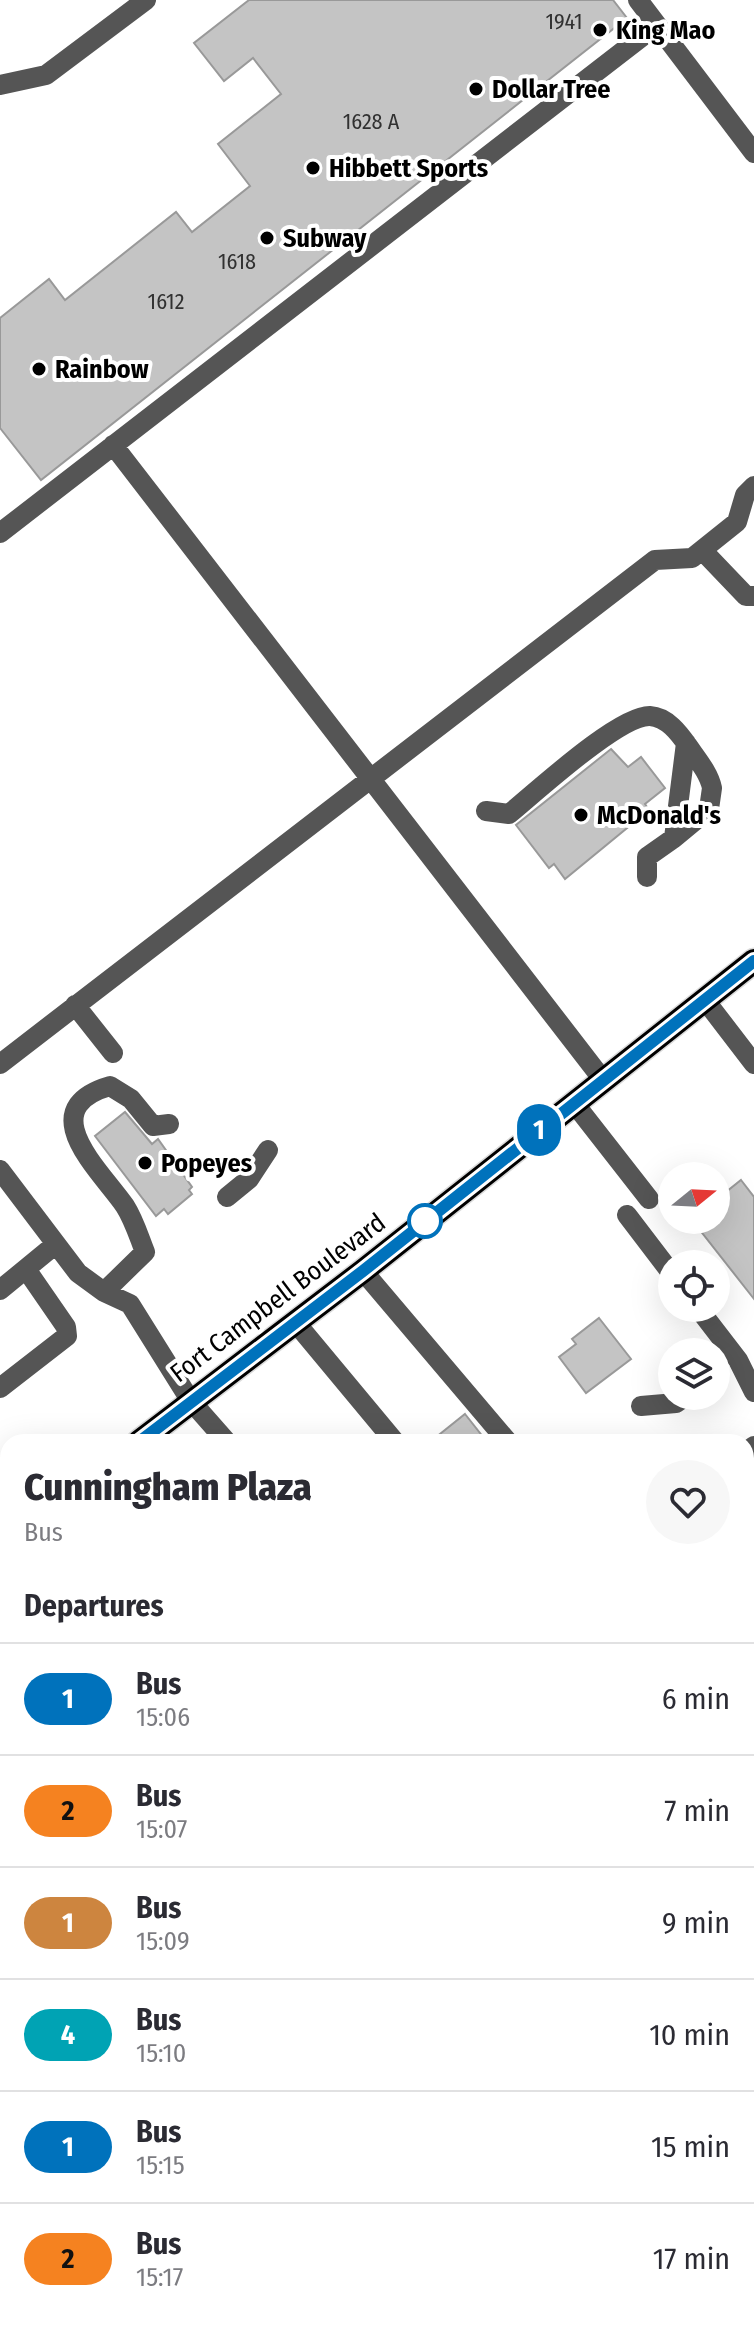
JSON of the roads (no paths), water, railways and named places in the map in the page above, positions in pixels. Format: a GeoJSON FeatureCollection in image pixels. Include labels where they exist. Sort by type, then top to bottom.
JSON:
{"type":"FeatureCollection","features":[{"type":"Feature","properties":{"kind":"highway","name":"Fort Campbell Boulevard"},"geometry":{"type":"LineString","coordinates":[[149,1434],[363,1271],[754,961]]}},
{"type":"Feature","properties":{"kind":"street"},"geometry":{"type":"LineString","coordinates":[[0,85],[46,75],[146,0]]}},
{"type":"Feature","properties":{"kind":"street"},"geometry":{"type":"LineString","coordinates":[[638,0],[754,153]]}},
{"type":"Feature","properties":{"kind":"street"},"geometry":{"type":"LineString","coordinates":[[0,533],[657,25]]}},
{"type":"Feature","properties":{"kind":"street"},"geometry":{"type":"LineString","coordinates":[[113,445],[603,1080]]}},
{"type":"Feature","properties":{"kind":"street"},"geometry":{"type":"LineString","coordinates":[[0,1064],[655,560],[692,558],[737,522],[745,495],[754,486]]}},
{"type":"Feature","properties":{"kind":"street"},"geometry":{"type":"LineString","coordinates":[[702,550],[727,580],[746,596],[754,596]]}},
{"type":"Feature","properties":{"kind":"street"},"geometry":{"type":"LineString","coordinates":[[486,811],[509,814],[602,739],[633,720],[650,716],[660,719],[686,743],[711,782],[713,794],[709,809],[647,857],[647,877]]}},
{"type":"Feature","properties":{"kind":"street"},"geometry":{"type":"LineString","coordinates":[[674,838],[686,743]]}},
{"type":"Feature","properties":{"kind":"street"},"geometry":{"type":"LineString","coordinates":[[705,1000],[754,1064]]}},
{"type":"Feature","properties":{"kind":"street"},"geometry":{"type":"LineString","coordinates":[[75,1005],[113,1053]]}},
{"type":"Feature","properties":{"kind":"street"},"geometry":{"type":"LineString","coordinates":[[104,1292],[145,1252],[126,1209],[80,1149],[72,1125],[80,1106],[97,1090],[110,1086],[131,1099],[153,1126],[169,1124]]}},
{"type":"Feature","properties":{"kind":"street"},"geometry":{"type":"LineString","coordinates":[[574,1103],[649,1199]]}},
{"type":"Feature","properties":{"kind":"street"},"geometry":{"type":"LineString","coordinates":[[227,1197],[249,1179],[268,1150]]}},
{"type":"Feature","properties":{"kind":"street"},"geometry":{"type":"LineString","coordinates":[[0,1170],[78,1273],[104,1292],[130,1304],[190,1400],[220,1434]]}},
{"type":"Feature","properties":{"kind":"street"},"geometry":{"type":"LineString","coordinates":[[627,1215],[658,1256]]}},
{"type":"Feature","properties":{"kind":"street"},"geometry":{"type":"LineString","coordinates":[[0,1290],[56,1244]]}},
{"type":"Feature","properties":{"kind":"street"},"geometry":{"type":"LineString","coordinates":[[0,1388],[67,1336],[66,1327],[26,1269]]}},
{"type":"Feature","properties":{"kind":"street"},"geometry":{"type":"LineString","coordinates":[[363,1271],[501,1434]]}},
{"type":"Feature","properties":{"kind":"street"},"geometry":{"type":"LineString","coordinates":[[709,1322],[738,1360],[754,1392]]}},
{"type":"Feature","properties":{"kind":"street"},"geometry":{"type":"LineString","coordinates":[[296,1323],[388,1434]]}},
{"type":"Feature","properties":{"kind":"street"},"geometry":{"type":"LineString","coordinates":[[641,1406],[658,1405]]}},
{"type":"Feature","properties":{"kind":"place","name":"King Mao"},"geometry":{"type":"Point","coordinates":[600,30]}},
{"type":"Feature","properties":{"kind":"place","name":"Dollar Tree"},"geometry":{"type":"Point","coordinates":[476,89]}},
{"type":"Feature","properties":{"kind":"place","name":"Hibbett Sports"},"geometry":{"type":"Point","coordinates":[313,168]}},
{"type":"Feature","properties":{"kind":"place","name":"Subway"},"geometry":{"type":"Point","coordinates":[267,238]}},
{"type":"Feature","properties":{"kind":"place","name":"Rainbow"},"geometry":{"type":"Point","coordinates":[39,369]}},
{"type":"Feature","properties":{"kind":"place","name":"McDonald's"},"geometry":{"type":"Point","coordinates":[581,815]}},
{"type":"Feature","properties":{"kind":"place","name":"Popeyes"},"geometry":{"type":"Point","coordinates":[145,1163]}}]}
